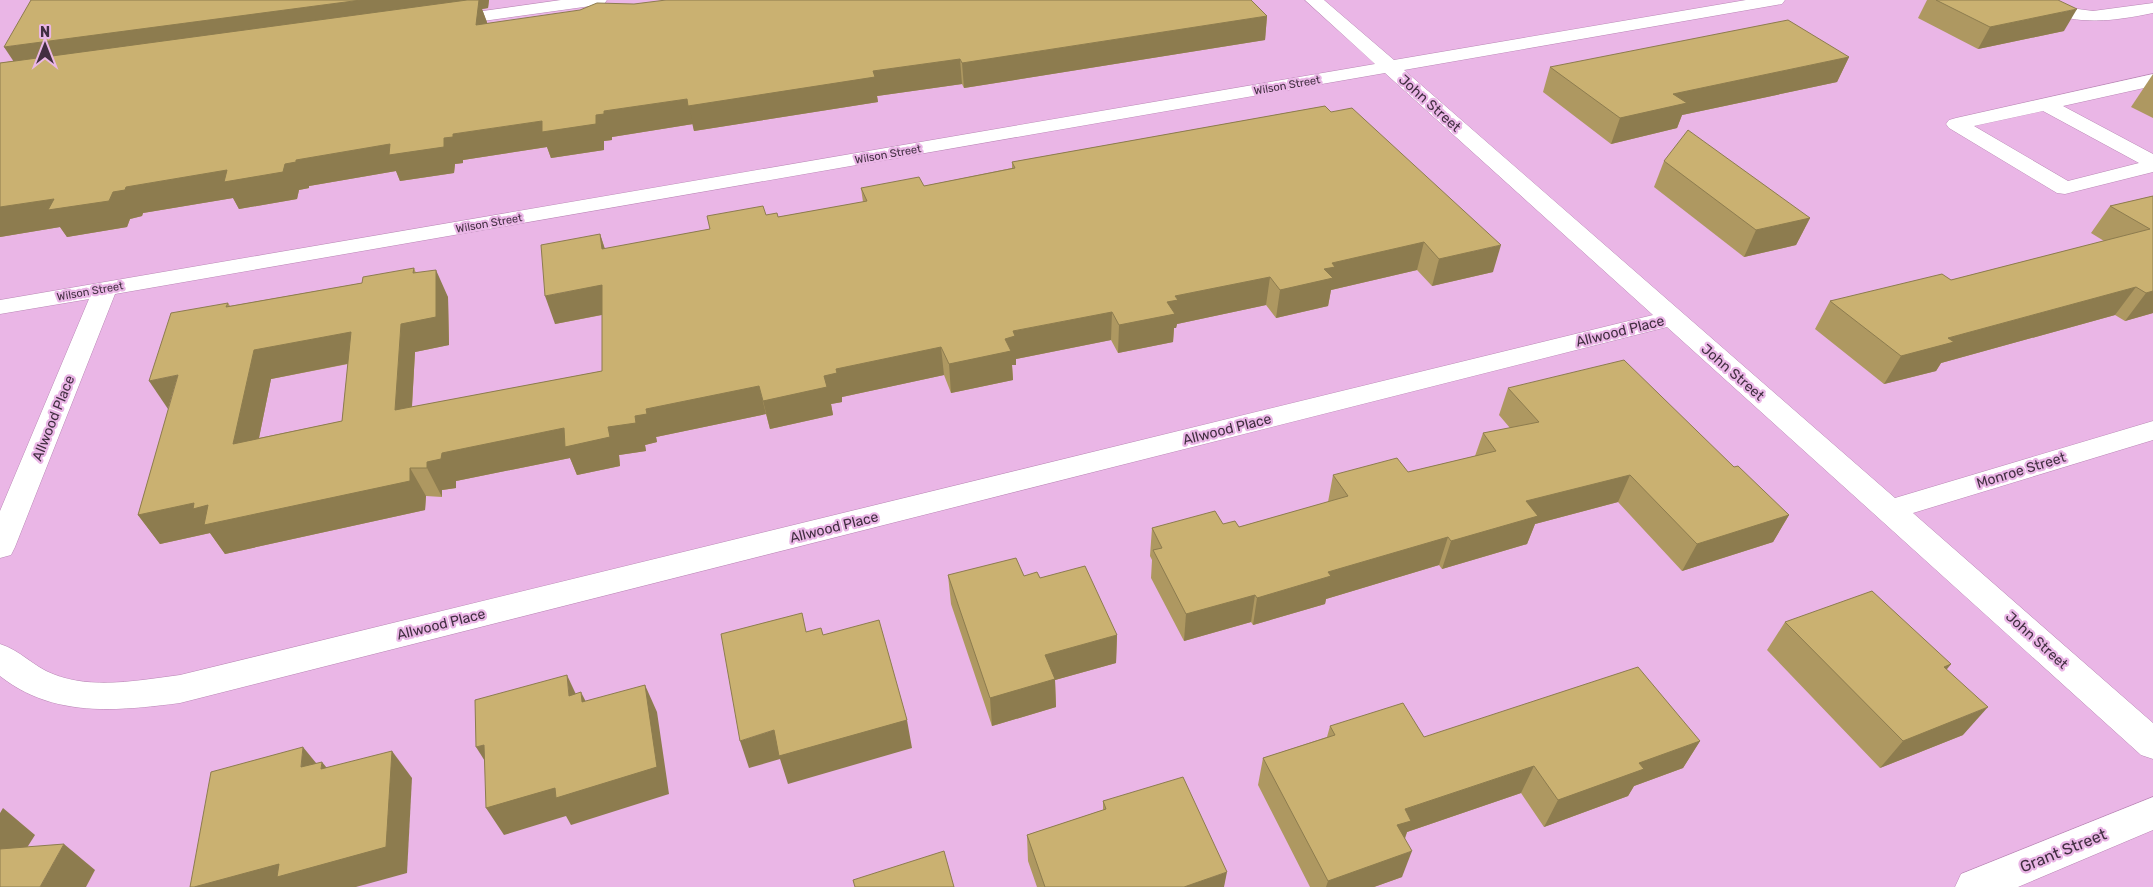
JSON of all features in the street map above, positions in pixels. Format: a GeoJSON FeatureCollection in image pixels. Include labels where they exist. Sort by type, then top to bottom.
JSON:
{"type":"FeatureCollection","features":[{"type":"Feature","properties":{"kind":"street"},"geometry":{"type":"LineString","coordinates":[[431,23],[598,0]]}},
{"type":"Feature","properties":{"kind":"street","name":"John Street"},"geometry":{"type":"LineString","coordinates":[[1314,0],[2153,744]]}},
{"type":"Feature","properties":{"kind":"street","name":"Wilson Street"},"geometry":{"type":"LineString","coordinates":[[0,307],[1776,0]]}},
{"type":"Feature","properties":{"kind":"street"},"geometry":{"type":"LineString","coordinates":[[2034,0],[2056,11],[2091,18],[2104,18],[2153,8]]}},
{"type":"Feature","properties":{"kind":"street"},"geometry":{"type":"LineString","coordinates":[[2153,80],[1956,124],[2065,188],[2153,164]]}},
{"type":"Feature","properties":{"kind":"street"},"geometry":{"type":"LineString","coordinates":[[2045,104],[2153,164]]}},
{"type":"Feature","properties":{"kind":"street","name":"Allwood Place"},"geometry":{"type":"LineString","coordinates":[[0,547],[106,288]]}},
{"type":"Feature","properties":{"kind":"street","name":"Allwood Place"},"geometry":{"type":"LineString","coordinates":[[0,657],[14,670],[53,691],[109,697],[180,689],[1672,318]]}},
{"type":"Feature","properties":{"kind":"street","name":"Monroe Street"},"geometry":{"type":"LineString","coordinates":[[1889,510],[2153,430]]}},
{"type":"Feature","properties":{"kind":"street","name":"Grant Street"},"geometry":{"type":"LineString","coordinates":[[1974,887],[2153,813]]}},
{"type":"Feature","properties":{"kind":"building"},"geometry":{"type":"Polygon","coordinates":[[[31,0],[361,0],[4,47],[31,0]]]}},
{"type":"Feature","properties":{"kind":"building"},"geometry":{"type":"Polygon","coordinates":[[[467,0],[479,0],[476,25],[580,10],[597,3],[634,4],[666,0],[1251,0],[1267,16],[962,63],[960,59],[873,71],[875,77],[688,106],[687,99],[604,111],[604,114],[596,115],[596,124],[542,132],[542,121],[453,134],[453,137],[444,138],[444,147],[389,155],[390,144],[296,160],[296,162],[285,164],[283,172],[224,182],[227,170],[126,187],[125,190],[113,192],[109,201],[48,210],[54,199],[0,207],[0,63],[467,0]]]}},
{"type":"Feature","properties":{"kind":"building"},"geometry":{"type":"Polygon","coordinates":[[[1936,0],[2058,0],[2077,9],[1990,27],[1936,0]]]}},
{"type":"Feature","properties":{"kind":"building"},"geometry":{"type":"Polygon","coordinates":[[[1788,20],[1849,57],[1673,94],[1687,103],[1620,118],[1550,67],[1788,20]]]}},
{"type":"Feature","properties":{"kind":"building"},"geometry":{"type":"Polygon","coordinates":[[[1325,106],[1331,112],[1352,108],[1501,245],[1439,259],[1424,242],[1332,263],[1335,267],[1324,269],[1333,278],[1280,290],[1270,277],[1175,296],[1178,300],[1167,302],[1175,314],[1119,325],[1112,312],[1013,331],[1015,336],[1005,339],[1011,351],[949,364],[941,347],[836,369],[837,373],[824,376],[827,387],[763,401],[759,386],[646,409],[647,414],[635,416],[636,423],[608,427],[610,437],[565,447],[564,428],[442,453],[441,459],[427,462],[427,468],[410,468],[410,481],[204,525],[208,505],[193,509],[194,503],[138,515],[178,375],[149,381],[171,313],[228,303],[226,307],[362,283],[363,277],[414,268],[413,273],[436,270],[436,317],[401,324],[395,410],[602,371],[602,285],[545,296],[541,245],[600,234],[602,249],[710,229],[707,216],[763,206],[766,215],[777,213],[778,217],[867,201],[861,188],[919,177],[924,186],[1015,168],[1012,162],[1325,106]],[[351,332],[254,350],[233,444],[342,421],[351,332]]]}},
{"type":"Feature","properties":{"kind":"building"},"geometry":{"type":"Polygon","coordinates":[[[1688,130],[1810,218],[1756,230],[1664,161],[1688,130]]]}},
{"type":"Feature","properties":{"kind":"building"},"geometry":{"type":"Polygon","coordinates":[[[2153,196],[2153,291],[2146,293],[2136,287],[1948,338],[1954,342],[1901,356],[1830,301],[1942,274],[1951,280],[2150,229],[2110,206],[2153,196]]]}},
{"type":"Feature","properties":{"kind":"building"},"geometry":{"type":"Polygon","coordinates":[[[1624,360],[1734,467],[1738,466],[1789,515],[1697,544],[1630,475],[1526,501],[1538,516],[1451,541],[1448,537],[1328,572],[1331,576],[1257,598],[1255,595],[1186,614],[1153,550],[1162,548],[1152,528],[1215,511],[1223,524],[1235,521],[1239,527],[1348,496],[1333,475],[1397,458],[1408,472],[1496,451],[1483,433],[1539,422],[1508,388],[1624,360]]]}},
{"type":"Feature","properties":{"kind":"building"},"geometry":{"type":"Polygon","coordinates":[[[1016,558],[1024,576],[1037,572],[1040,578],[1085,566],[1117,635],[1045,655],[1055,679],[990,698],[948,575],[1016,558]]]}},
{"type":"Feature","properties":{"kind":"building"},"geometry":{"type":"Polygon","coordinates":[[[1872,591],[1951,664],[1944,667],[1988,707],[1903,741],[1785,622],[1872,591]]]}},
{"type":"Feature","properties":{"kind":"building"},"geometry":{"type":"Polygon","coordinates":[[[802,613],[806,632],[821,628],[823,635],[879,620],[907,720],[779,756],[774,730],[740,741],[721,634],[802,613]]]}},
{"type":"Feature","properties":{"kind":"building"},"geometry":{"type":"Polygon","coordinates":[[[1638,667],[1700,741],[1639,763],[1644,769],[1558,800],[1534,766],[1405,809],[1411,821],[1397,825],[1412,851],[1328,881],[1263,758],[1335,735],[1330,726],[1403,703],[1424,737],[1638,667]]]}},
{"type":"Feature","properties":{"kind":"building"},"geometry":{"type":"Polygon","coordinates":[[[567,675],[569,696],[581,692],[582,702],[645,685],[657,767],[556,798],[555,788],[486,808],[484,745],[476,747],[475,700],[567,675]]]}},
{"type":"Feature","properties":{"kind":"building"},"geometry":{"type":"Polygon","coordinates":[[[303,747],[301,767],[322,762],[321,769],[392,751],[386,847],[277,877],[279,864],[190,887],[211,772],[303,747]]]}},
{"type":"Feature","properties":{"kind":"building"},"geometry":{"type":"Polygon","coordinates":[[[1183,777],[1227,872],[1184,887],[1045,887],[1027,835],[1106,809],[1103,801],[1183,777]]]}},
{"type":"Feature","properties":{"kind":"building"},"geometry":{"type":"Polygon","coordinates":[[[64,844],[40,887],[0,887],[0,849],[64,844]]]}},
{"type":"Feature","properties":{"kind":"building"},"geometry":{"type":"Polygon","coordinates":[[[944,851],[954,887],[855,887],[853,880],[944,851]]]}}]}
